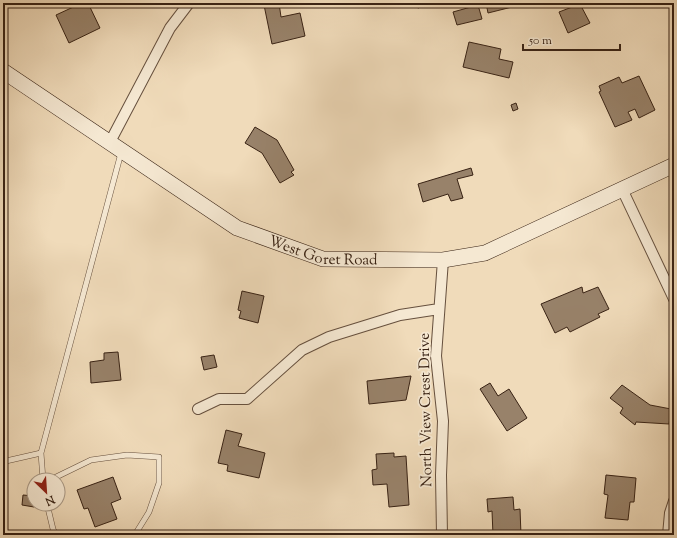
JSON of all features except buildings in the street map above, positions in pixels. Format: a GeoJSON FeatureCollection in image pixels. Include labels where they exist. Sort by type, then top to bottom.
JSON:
{"type":"FeatureCollection","features":[{"type":"Feature","properties":{"kind":"street"},"geometry":{"type":"LineString","coordinates":[[116,146],[170,28],[189,3]]}},
{"type":"Feature","properties":{"kind":"street","name":"West Goret Road"},"geometry":{"type":"LineString","coordinates":[[3,71],[237,228],[323,259],[443,260],[485,253],[674,165]]}},
{"type":"Feature","properties":{"kind":"street"},"geometry":{"type":"LineString","coordinates":[[622,189],[674,298]]}},
{"type":"Feature","properties":{"kind":"street","name":"North View Crest Drive"},"geometry":{"type":"LineString","coordinates":[[442,535],[442,421],[436,356],[443,260]]}},
{"type":"Feature","properties":{"kind":"street"},"geometry":{"type":"LineString","coordinates":[[198,409],[219,399],[247,399],[302,350],[329,337],[400,315],[439,309]]}},
{"type":"Feature","properties":{"kind":"street"},"geometry":{"type":"LineString","coordinates":[[668,535],[670,513],[674,501]]}},
{"type":"Feature","properties":{"kind":"lane"},"geometry":{"type":"LineString","coordinates":[[42,472],[41,453],[116,146]]}},
{"type":"Feature","properties":{"kind":"lane"},"geometry":{"type":"LineString","coordinates":[[3,463],[41,453]]}},
{"type":"Feature","properties":{"kind":"lane"},"geometry":{"type":"LineString","coordinates":[[66,472],[91,460],[127,455],[159,457],[159,483],[150,512],[136,533],[131,535]]}},
{"type":"Feature","properties":{"kind":"lane"},"geometry":{"type":"LineString","coordinates":[[49,512],[56,535]]}}]}
